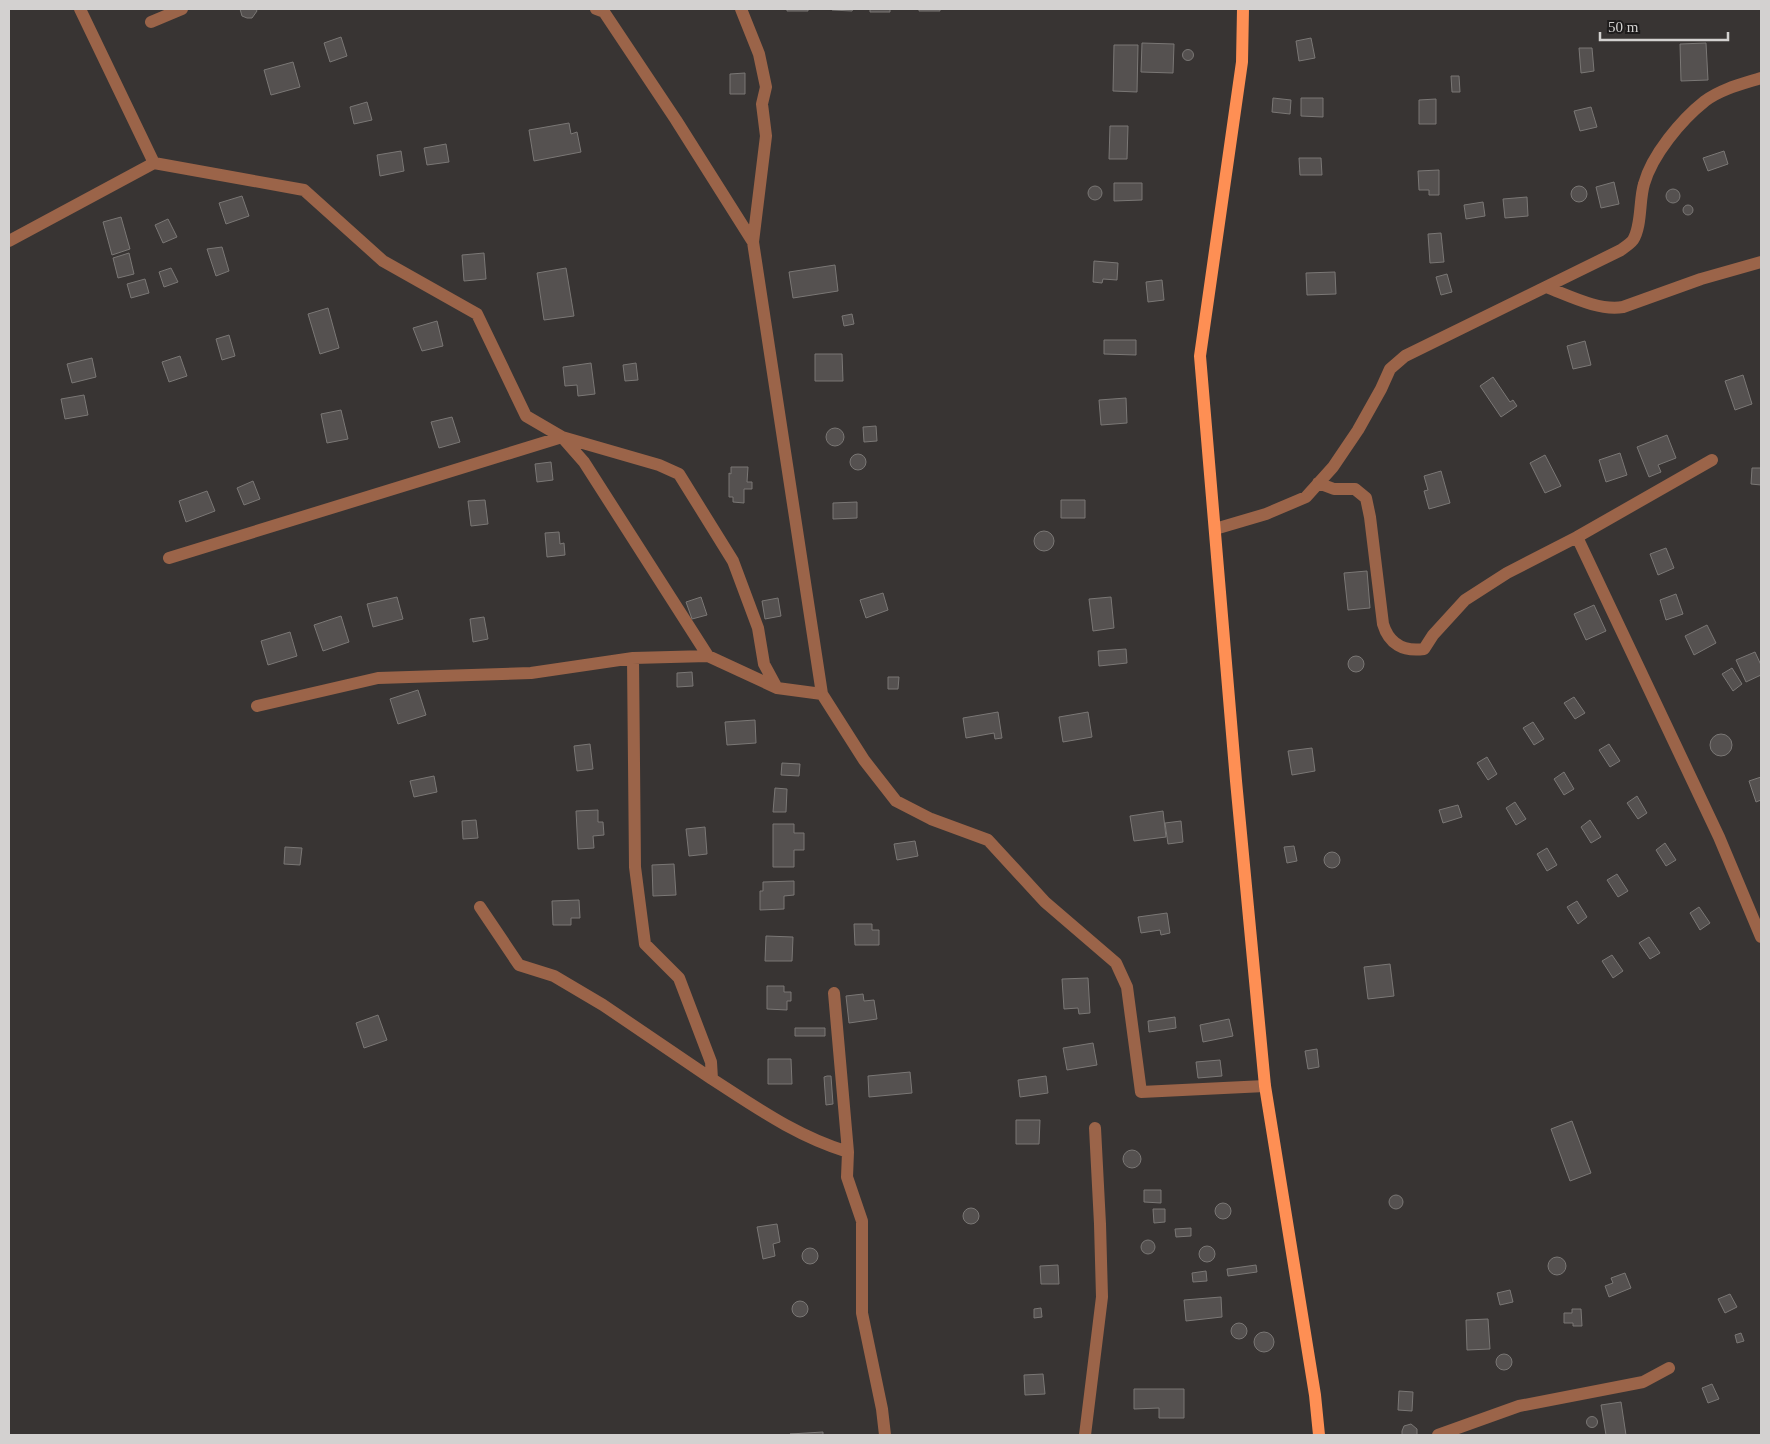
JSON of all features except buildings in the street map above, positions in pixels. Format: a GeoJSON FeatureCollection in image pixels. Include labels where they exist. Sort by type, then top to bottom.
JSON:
{"type":"FeatureCollection","features":[{"type":"Feature","properties":{"kind":"main road"},"geometry":{"type":"LineString","coordinates":[[1244,9],[1242,62],[1200,356],[1236,781],[1265,1086],[1315,1395],[1318,1435]]}},
{"type":"Feature","properties":{"kind":"street"},"geometry":{"type":"LineString","coordinates":[[80,9],[154,162]]}},
{"type":"Feature","properties":{"kind":"street"},"geometry":{"type":"LineString","coordinates":[[151,22],[182,9]]}},
{"type":"Feature","properties":{"kind":"street"},"geometry":{"type":"LineString","coordinates":[[596,9],[604,12],[621,37],[753,242]]}},
{"type":"Feature","properties":{"kind":"street"},"geometry":{"type":"LineString","coordinates":[[741,9],[759,54],[766,87],[762,104],[766,136],[753,242],[822,694],[864,760],[896,800],[931,819],[988,840],[1045,902],[1116,963],[1127,987],[1141,1092],[1265,1086]]}},
{"type":"Feature","properties":{"kind":"street"},"geometry":{"type":"LineString","coordinates":[[1215,529],[1266,514],[1306,497],[1333,466],[1358,430],[1382,389],[1390,369],[1405,356],[1621,250],[1633,240],[1637,230],[1643,185],[1650,165],[1660,150],[1682,123],[1705,100],[1731,87],[1761,78]]}},
{"type":"Feature","properties":{"kind":"street"},"geometry":{"type":"LineString","coordinates":[[9,240],[154,162],[304,190],[383,261],[478,314],[526,416],[562,437],[659,465],[679,474],[733,561],[758,628],[764,664],[777,688]]}},
{"type":"Feature","properties":{"kind":"street"},"geometry":{"type":"LineString","coordinates":[[1546,287],[1600,306],[1623,307],[1761,262]]}},
{"type":"Feature","properties":{"kind":"street"},"geometry":{"type":"LineString","coordinates":[[169,558],[562,437]]}},
{"type":"Feature","properties":{"kind":"street"},"geometry":{"type":"LineString","coordinates":[[562,437],[584,462],[708,656]]}},
{"type":"Feature","properties":{"kind":"street"},"geometry":{"type":"LineString","coordinates":[[1318,483],[1334,489],[1355,489],[1366,498],[1383,624],[1386,634],[1394,643],[1406,649],[1414,650],[1424,649],[1432,635],[1464,600],[1507,573],[1577,537],[1712,460]]}},
{"type":"Feature","properties":{"kind":"street"},"geometry":{"type":"LineString","coordinates":[[1577,537],[1719,837],[1761,937]]}},
{"type":"Feature","properties":{"kind":"street"},"geometry":{"type":"LineString","coordinates":[[257,706],[378,678],[531,673],[633,658],[708,656],[777,688],[822,694]]}},
{"type":"Feature","properties":{"kind":"street"},"geometry":{"type":"LineString","coordinates":[[633,658],[635,867],[645,944],[679,978],[711,1062],[712,1079]]}},
{"type":"Feature","properties":{"kind":"street"},"geometry":{"type":"LineString","coordinates":[[480,907],[519,966],[554,976],[603,1005],[781,1123],[822,1144],[848,1152]]}},
{"type":"Feature","properties":{"kind":"street"},"geometry":{"type":"LineString","coordinates":[[834,993],[848,1152],[848,1177],[862,1221],[862,1313],[882,1409],[885,1435]]}},
{"type":"Feature","properties":{"kind":"street"},"geometry":{"type":"LineString","coordinates":[[1085,1435],[1102,1297],[1095,1128]]}},
{"type":"Feature","properties":{"kind":"street"},"geometry":{"type":"LineString","coordinates":[[1438,1435],[1519,1406],[1643,1382],[1669,1368]]}}]}
